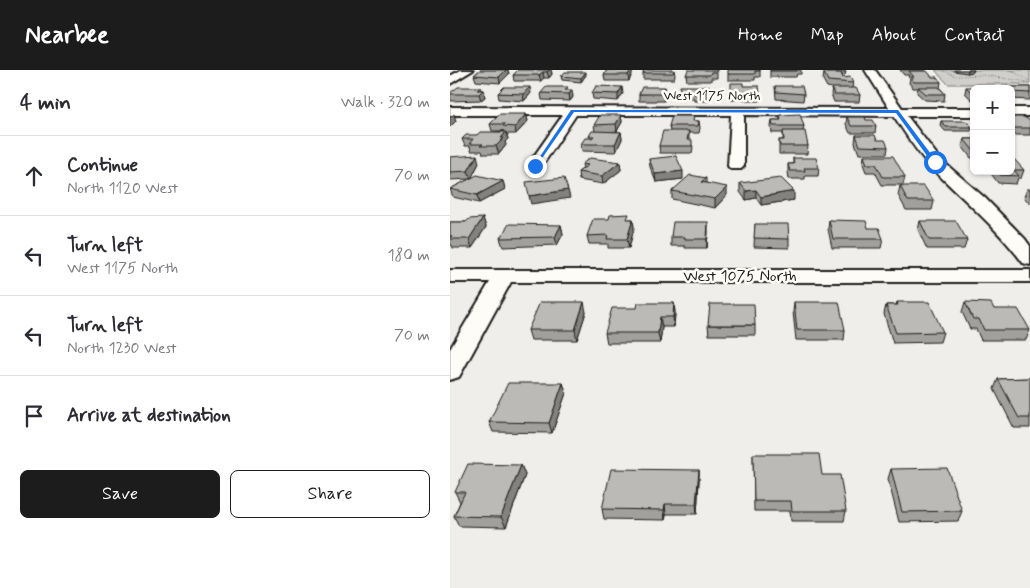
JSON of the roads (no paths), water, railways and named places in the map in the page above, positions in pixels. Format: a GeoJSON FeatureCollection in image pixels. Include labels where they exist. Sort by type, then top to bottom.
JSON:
{"type":"FeatureCollection","features":[{"type":"Feature","properties":{"kind":"street"},"geometry":{"type":"LineString","coordinates":[[450,81],[468,70]]}},
{"type":"Feature","properties":{"kind":"street"},"geometry":{"type":"LineString","coordinates":[[870,70],[935,162],[979,202],[1018,243],[1030,259]]}},
{"type":"Feature","properties":{"kind":"street","name":"West 1175 North"},"geometry":{"type":"LineString","coordinates":[[450,111],[970,112]]}},
{"type":"Feature","properties":{"kind":"street"},"geometry":{"type":"LineString","coordinates":[[535,166],[572,111]]}},
{"type":"Feature","properties":{"kind":"street"},"geometry":{"type":"LineString","coordinates":[[736,166],[738,111]]}},
{"type":"Feature","properties":{"kind":"street"},"geometry":{"type":"LineString","coordinates":[[1015,112],[1030,112]]}},
{"type":"Feature","properties":{"kind":"street","name":"West 1075 North"},"geometry":{"type":"LineString","coordinates":[[450,276],[1030,276]]}},
{"type":"Feature","properties":{"kind":"street"},"geometry":{"type":"LineString","coordinates":[[450,371],[504,276]]}}]}
